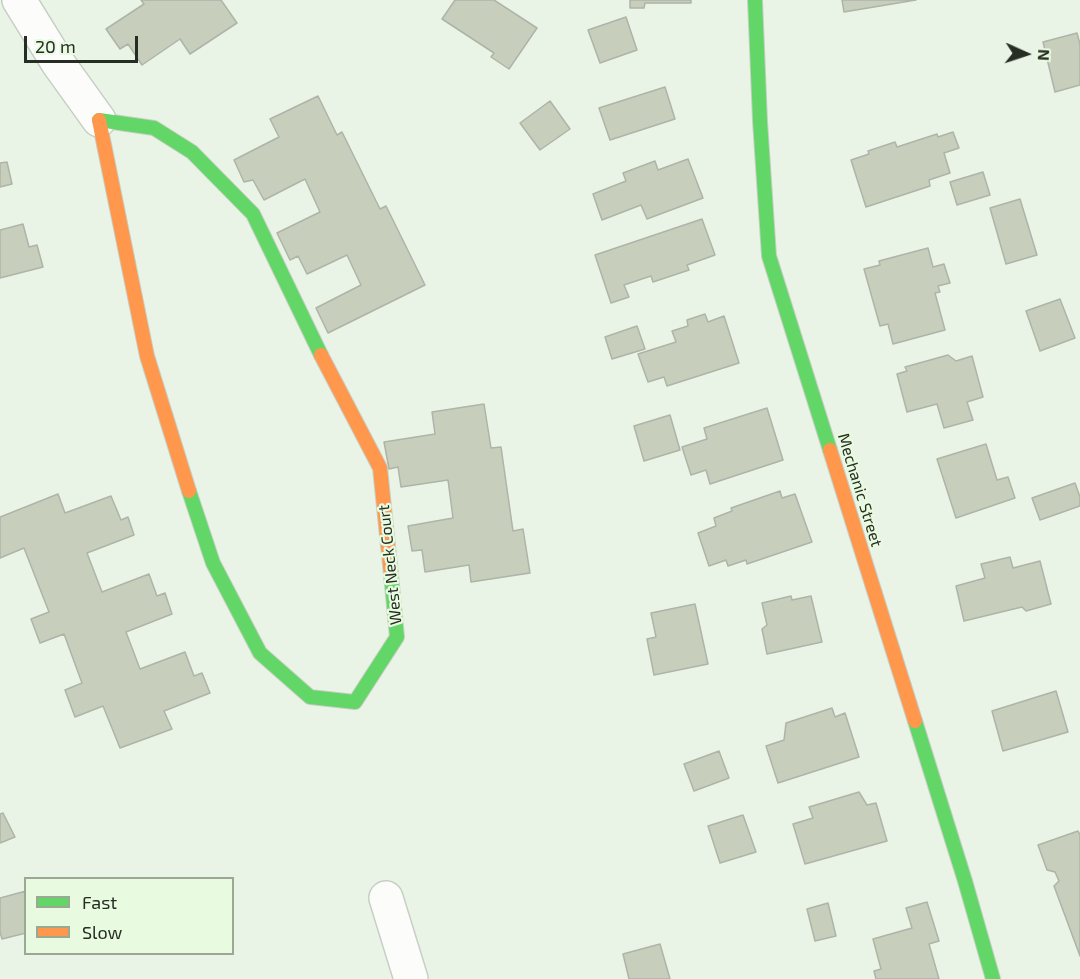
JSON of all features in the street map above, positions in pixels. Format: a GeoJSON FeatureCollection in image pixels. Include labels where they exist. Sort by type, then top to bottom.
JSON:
{"type":"FeatureCollection","features":[{"type":"Feature","properties":{"kind":"street","name":"West Neck Court"},"geometry":{"type":"LineString","coordinates":[[19,0],[58,63],[99,120],[147,356],[213,563],[260,653],[310,697],[355,702],[397,637],[380,468],[327,369],[253,214],[192,152],[154,128],[99,120]]}},
{"type":"Feature","properties":{"kind":"street","name":"Mechanic Street"},"geometry":{"type":"LineString","coordinates":[[755,0],[769,256],[965,881],[993,979]]}},
{"type":"Feature","properties":{"kind":"street"},"geometry":{"type":"LineString","coordinates":[[386,898],[411,979]]}},
{"type":"Feature","properties":{"kind":"building"},"geometry":{"type":"Polygon","coordinates":[[[141,0],[221,0],[237,23],[190,54],[180,39],[142,65],[128,44],[120,49],[106,29],[144,4],[141,0]]]}},
{"type":"Feature","properties":{"kind":"building"},"geometry":{"type":"Polygon","coordinates":[[[455,0],[494,0],[537,28],[509,69],[491,57],[494,53],[442,19],[455,0]]]}},
{"type":"Feature","properties":{"kind":"building"},"geometry":{"type":"Polygon","coordinates":[[[630,0],[691,0],[691,3],[645,3],[644,8],[630,8],[630,0]]]}},
{"type":"Feature","properties":{"kind":"building"},"geometry":{"type":"Polygon","coordinates":[[[842,0],[916,0],[844,12],[842,0]]]}},
{"type":"Feature","properties":{"kind":"building"},"geometry":{"type":"Polygon","coordinates":[[[626,17],[637,50],[600,63],[588,30],[626,17]]]}},
{"type":"Feature","properties":{"kind":"building"},"geometry":{"type":"Polygon","coordinates":[[[1077,33],[1080,44],[1080,85],[1055,92],[1043,42],[1077,33]]]}},
{"type":"Feature","properties":{"kind":"building"},"geometry":{"type":"Polygon","coordinates":[[[665,87],[675,119],[610,140],[599,108],[665,87]]]}},
{"type":"Feature","properties":{"kind":"building"},"geometry":{"type":"Polygon","coordinates":[[[318,96],[337,135],[342,132],[380,209],[386,206],[425,285],[328,333],[316,308],[361,285],[347,255],[307,274],[298,256],[290,260],[277,233],[320,212],[305,179],[264,200],[253,180],[244,182],[234,160],[279,137],[270,119],[318,96]]]}},
{"type":"Feature","properties":{"kind":"building"},"geometry":{"type":"Polygon","coordinates":[[[550,101],[570,129],[540,150],[520,123],[550,101]]]}},
{"type":"Feature","properties":{"kind":"building"},"geometry":{"type":"Polygon","coordinates":[[[953,132],[959,148],[944,153],[950,173],[929,180],[930,186],[866,207],[851,160],[869,154],[868,151],[895,142],[897,147],[937,134],[938,137],[953,132]]]}},
{"type":"Feature","properties":{"kind":"building"},"geometry":{"type":"Polygon","coordinates":[[[688,159],[703,198],[647,219],[641,205],[602,220],[593,194],[626,181],[623,173],[655,161],[658,170],[688,159]]]}},
{"type":"Feature","properties":{"kind":"building"},"geometry":{"type":"Polygon","coordinates":[[[7,162],[12,184],[0,187],[0,163],[7,162]]]}},
{"type":"Feature","properties":{"kind":"building"},"geometry":{"type":"Polygon","coordinates":[[[983,172],[990,195],[957,205],[950,182],[983,172]]]}},
{"type":"Feature","properties":{"kind":"building"},"geometry":{"type":"Polygon","coordinates":[[[1020,199],[1037,255],[1006,264],[990,208],[1020,199]]]}},
{"type":"Feature","properties":{"kind":"building"},"geometry":{"type":"Polygon","coordinates":[[[702,219],[715,255],[687,265],[689,270],[653,282],[651,276],[624,285],[629,297],[611,303],[595,255],[702,219]]]}},
{"type":"Feature","properties":{"kind":"building"},"geometry":{"type":"Polygon","coordinates":[[[23,224],[29,247],[37,245],[43,267],[0,278],[0,230],[23,224]]]}},
{"type":"Feature","properties":{"kind":"building"},"geometry":{"type":"Polygon","coordinates":[[[928,248],[933,267],[944,264],[950,283],[938,286],[940,292],[935,293],[945,330],[893,344],[888,324],[880,326],[864,269],[880,265],[879,261],[928,248]]]}},
{"type":"Feature","properties":{"kind":"building"},"geometry":{"type":"Polygon","coordinates":[[[1060,299],[1075,338],[1040,351],[1026,311],[1060,299]]]}},
{"type":"Feature","properties":{"kind":"building"},"geometry":{"type":"Polygon","coordinates":[[[705,314],[708,322],[724,316],[739,363],[667,386],[664,377],[648,382],[638,354],[676,342],[672,331],[688,326],[687,320],[705,314]]]}},
{"type":"Feature","properties":{"kind":"building"},"geometry":{"type":"Polygon","coordinates":[[[637,326],[645,349],[612,359],[605,337],[637,326]]]}},
{"type":"Feature","properties":{"kind":"building"},"geometry":{"type":"Polygon","coordinates":[[[948,355],[956,361],[972,356],[983,397],[967,402],[973,420],[944,428],[937,404],[907,412],[897,374],[907,371],[905,367],[948,355]]]}},
{"type":"Feature","properties":{"kind":"building"},"geometry":{"type":"Polygon","coordinates":[[[484,404],[491,448],[501,447],[513,531],[523,529],[530,573],[471,582],[469,565],[425,572],[422,550],[412,551],[408,526],[453,518],[448,480],[401,487],[398,467],[389,469],[384,442],[435,434],[432,412],[484,404]]]}},
{"type":"Feature","properties":{"kind":"building"},"geometry":{"type":"Polygon","coordinates":[[[767,408],[783,460],[710,484],[706,470],[691,475],[682,447],[707,439],[704,428],[767,408]]]}},
{"type":"Feature","properties":{"kind":"building"},"geometry":{"type":"Polygon","coordinates":[[[670,415],[680,450],[644,461],[634,426],[670,415]]]}},
{"type":"Feature","properties":{"kind":"building"},"geometry":{"type":"Polygon","coordinates":[[[986,444],[997,480],[1008,477],[1015,498],[956,518],[937,459],[986,444]]]}},
{"type":"Feature","properties":{"kind":"building"},"geometry":{"type":"Polygon","coordinates":[[[1075,483],[1080,497],[1080,506],[1040,520],[1032,498],[1075,483]]]}},
{"type":"Feature","properties":{"kind":"building"},"geometry":{"type":"Polygon","coordinates":[[[780,491],[782,498],[795,494],[812,542],[747,564],[746,560],[728,566],[726,560],[709,566],[698,533],[716,526],[714,518],[732,511],[731,508],[780,491]]]}},
{"type":"Feature","properties":{"kind":"building"},"geometry":{"type":"Polygon","coordinates":[[[58,494],[65,513],[111,496],[121,520],[128,517],[134,535],[87,553],[102,592],[149,574],[157,596],[165,593],[172,614],[126,632],[140,669],[185,652],[194,676],[202,673],[210,693],[164,711],[172,729],[120,748],[103,706],[75,717],[65,690],[82,683],[64,634],[40,643],[31,619],[49,612],[24,548],[0,558],[0,517],[58,494]]]}},
{"type":"Feature","properties":{"kind":"building"},"geometry":{"type":"Polygon","coordinates":[[[1010,557],[1013,568],[1040,561],[1051,604],[1026,611],[1022,607],[964,621],[956,586],[985,578],[981,564],[1010,557]]]}},
{"type":"Feature","properties":{"kind":"building"},"geometry":{"type":"Polygon","coordinates":[[[791,596],[792,600],[811,596],[822,642],[767,654],[762,629],[767,625],[762,603],[791,596]]]}},
{"type":"Feature","properties":{"kind":"building"},"geometry":{"type":"Polygon","coordinates":[[[695,604],[708,664],[654,675],[647,639],[656,637],[651,613],[695,604]]]}},
{"type":"Feature","properties":{"kind":"building"},"geometry":{"type":"Polygon","coordinates":[[[1056,691],[1068,732],[1003,751],[992,711],[1056,691]]]}},
{"type":"Feature","properties":{"kind":"building"},"geometry":{"type":"Polygon","coordinates":[[[832,708],[835,717],[845,713],[859,757],[778,783],[766,746],[784,740],[786,723],[832,708]]]}},
{"type":"Feature","properties":{"kind":"building"},"geometry":{"type":"Polygon","coordinates":[[[719,751],[729,778],[694,791],[684,764],[719,751]]]}},
{"type":"Feature","properties":{"kind":"building"},"geometry":{"type":"Polygon","coordinates":[[[859,792],[867,805],[876,803],[887,841],[805,864],[793,824],[813,818],[809,807],[859,792]]]}},
{"type":"Feature","properties":{"kind":"building"},"geometry":{"type":"Polygon","coordinates":[[[3,813],[15,837],[0,843],[0,814],[3,813]]]}},
{"type":"Feature","properties":{"kind":"building"},"geometry":{"type":"Polygon","coordinates":[[[743,815],[756,852],[720,863],[708,826],[743,815]]]}},
{"type":"Feature","properties":{"kind":"building"},"geometry":{"type":"Polygon","coordinates":[[[1078,831],[1080,835],[1080,956],[1054,886],[1059,881],[1055,872],[1047,870],[1038,845],[1078,831]]]}},
{"type":"Feature","properties":{"kind":"building"},"geometry":{"type":"Polygon","coordinates":[[[24,892],[24,934],[2,939],[0,898],[24,892]]]}},
{"type":"Feature","properties":{"kind":"building"},"geometry":{"type":"Polygon","coordinates":[[[927,902],[939,941],[929,944],[939,979],[876,979],[874,971],[881,969],[873,939],[912,928],[906,908],[927,902]]]}},
{"type":"Feature","properties":{"kind":"building"},"geometry":{"type":"Polygon","coordinates":[[[828,903],[836,936],[815,941],[807,909],[828,903]]]}},
{"type":"Feature","properties":{"kind":"building"},"geometry":{"type":"Polygon","coordinates":[[[660,944],[670,979],[629,979],[623,954],[660,944]]]}},
{"type":"Feature","properties":{"kind":"traffic: fast"},"geometry":{"type":"LineString","coordinates":[[755,0],[769,256],[830,450]]}},
{"type":"Feature","properties":{"kind":"traffic: fast"},"geometry":{"type":"LineString","coordinates":[[99,120],[154,128],[192,152],[253,214],[321,355]]}},
{"type":"Feature","properties":{"kind":"traffic: fast"},"geometry":{"type":"LineString","coordinates":[[189,491],[213,563],[260,653],[310,697],[355,702],[397,637],[391,575]]}},
{"type":"Feature","properties":{"kind":"traffic: fast"},"geometry":{"type":"LineString","coordinates":[[915,721],[993,979]]}},
{"type":"Feature","properties":{"kind":"traffic: slow"},"geometry":{"type":"LineString","coordinates":[[99,120],[147,356],[189,491]]}},
{"type":"Feature","properties":{"kind":"traffic: slow"},"geometry":{"type":"LineString","coordinates":[[321,355],[380,468],[391,575]]}},
{"type":"Feature","properties":{"kind":"traffic: slow"},"geometry":{"type":"LineString","coordinates":[[830,450],[915,721]]}}]}
